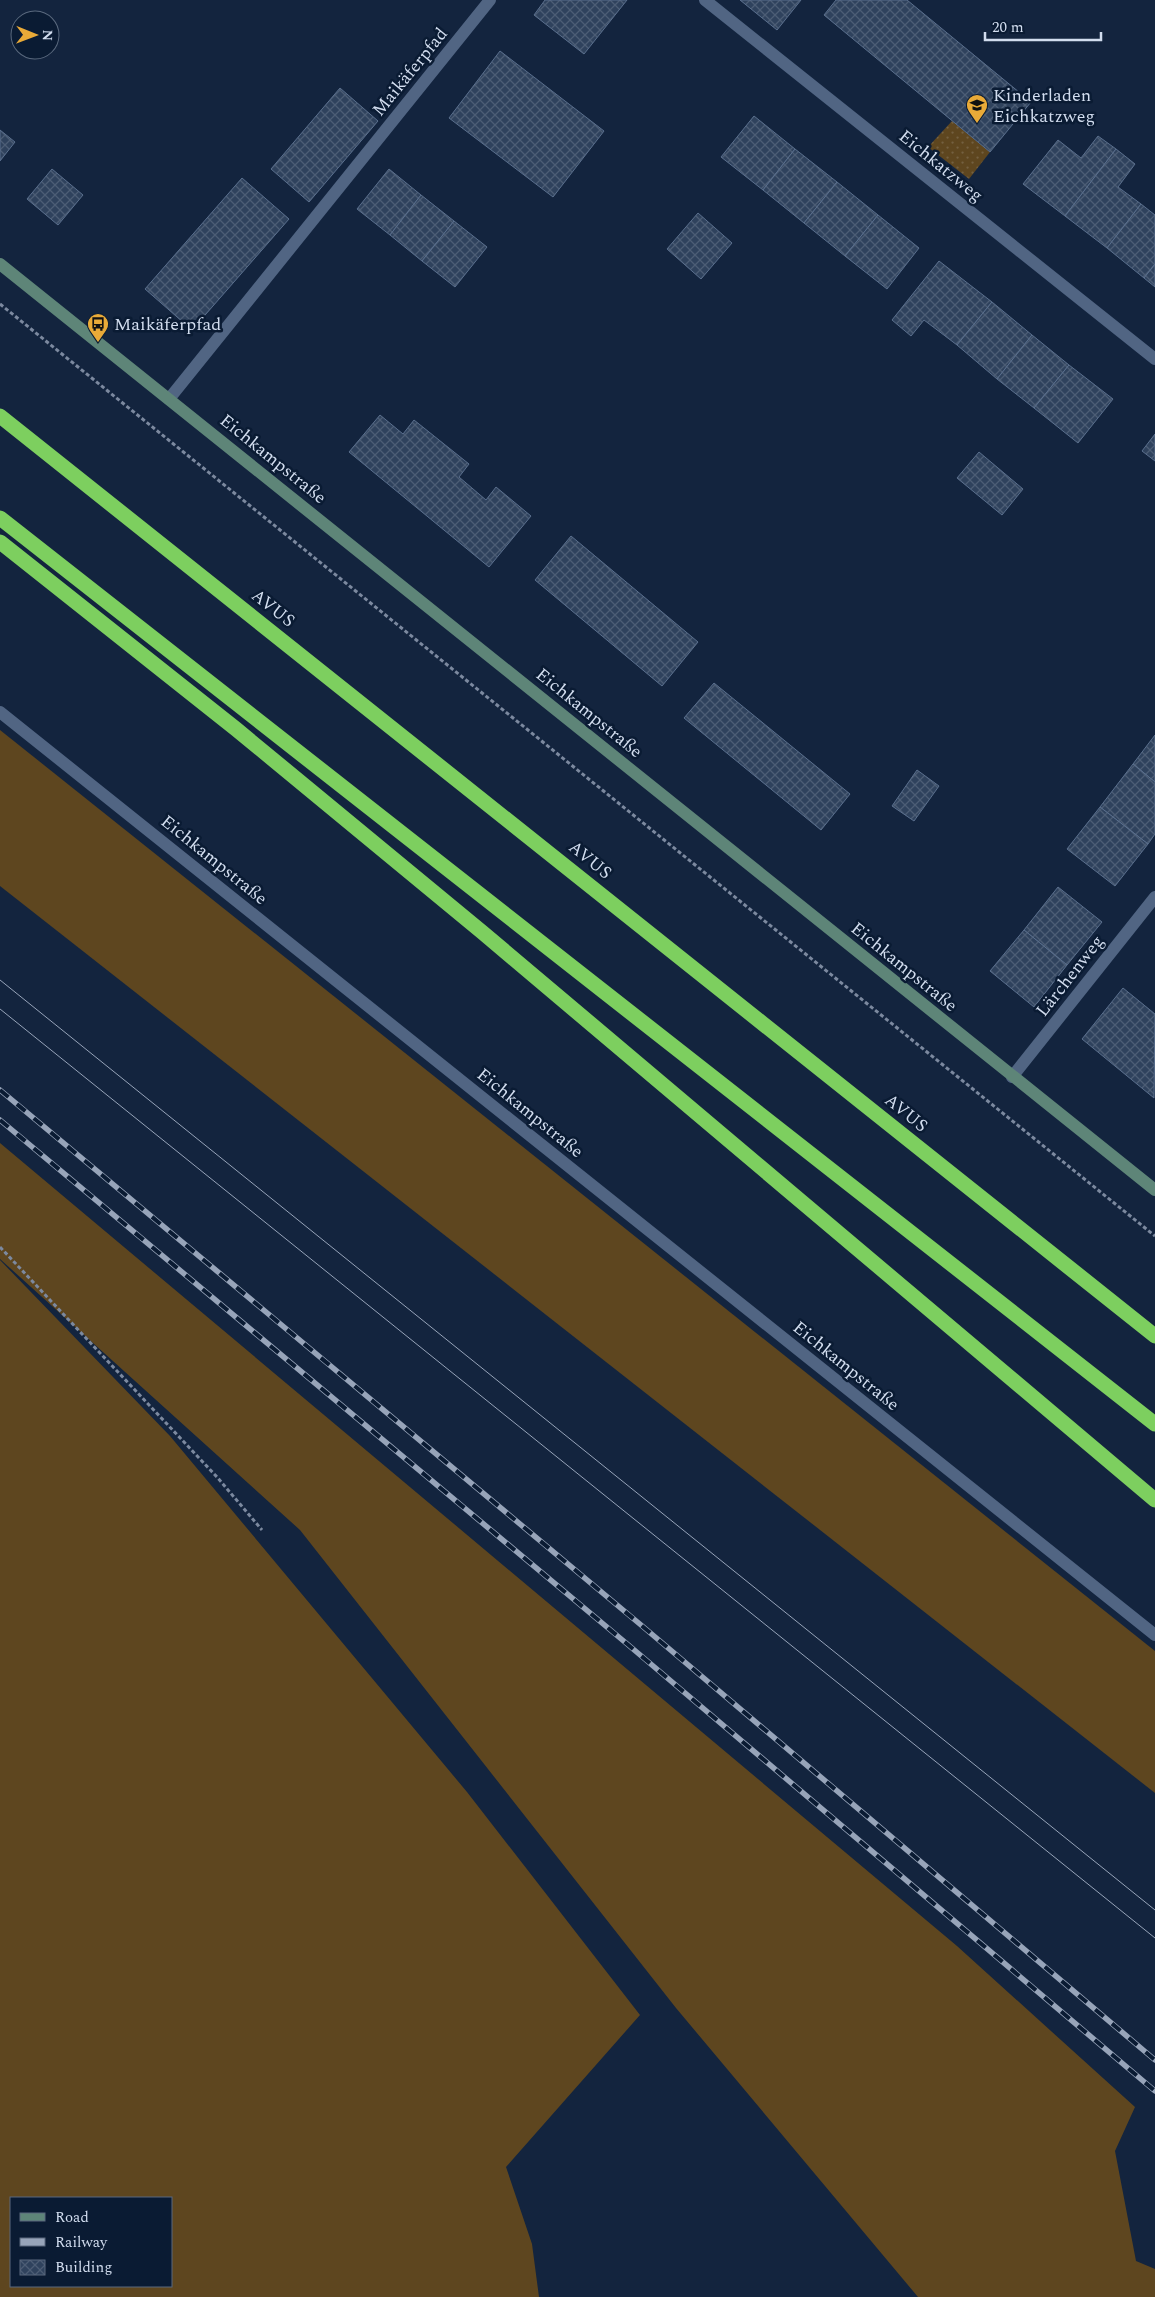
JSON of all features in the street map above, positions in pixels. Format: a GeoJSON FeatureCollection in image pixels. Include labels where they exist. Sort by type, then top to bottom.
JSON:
{"type":"FeatureCollection","features":[{"type":"Feature","properties":{"kind":"highway","name":"AVUS"},"geometry":{"type":"LineString","coordinates":[[0,416],[1155,1336]]}},
{"type":"Feature","properties":{"kind":"highway"},"geometry":{"type":"LineString","coordinates":[[0,518],[1155,1424]]}},
{"type":"Feature","properties":{"kind":"highway"},"geometry":{"type":"LineString","coordinates":[[0,542],[236,729],[466,919],[1155,1500]]}},
{"type":"Feature","properties":{"kind":"street","name":"Maikäferpfad"},"geometry":{"type":"LineString","coordinates":[[169,399],[490,0]]}},
{"type":"Feature","properties":{"kind":"street","name":"Eichkatzweg"},"geometry":{"type":"LineString","coordinates":[[705,0],[1155,359]]}},
{"type":"Feature","properties":{"kind":"street","name":"Eichkampstraße"},"geometry":{"type":"LineString","coordinates":[[0,264],[1155,1190]]}},
{"type":"Feature","properties":{"kind":"street","name":"Eichkampstraße"},"geometry":{"type":"LineString","coordinates":[[0,712],[1155,1635]]}},
{"type":"Feature","properties":{"kind":"street","name":"Lärchenweg"},"geometry":{"type":"LineString","coordinates":[[1012,1077],[1155,897]]}},
{"type":"Feature","properties":{"kind":"path"},"geometry":{"type":"LineString","coordinates":[[0,304],[180,452],[1155,1236]]}},
{"type":"Feature","properties":{"kind":"path"},"geometry":{"type":"LineString","coordinates":[[0,1247],[218,1477],[262,1530]]}},
{"type":"Feature","properties":{"kind":"shaded area"},"geometry":{"type":"Polygon","coordinates":[[[952,121],[990,152],[969,179],[928,147],[952,121]]]}},
{"type":"Feature","properties":{"kind":"shaded area"},"geometry":{"type":"Polygon","coordinates":[[[0,730],[1155,1651],[1155,1793],[0,886],[0,730]]]}},
{"type":"Feature","properties":{"kind":"shaded area"},"geometry":{"type":"Polygon","coordinates":[[[0,1143],[957,1946],[1135,2107],[1115,2151],[1136,2261],[1155,2269],[1155,2297],[918,2297],[676,2008],[300,1530],[0,1259],[0,1143]]]}},
{"type":"Feature","properties":{"kind":"shaded area"},"geometry":{"type":"Polygon","coordinates":[[[0,1260],[170,1436],[467,1792],[640,2015],[506,2167],[532,2244],[539,2297],[0,2297],[0,1260]]]}},
{"type":"Feature","properties":{"kind":"building"},"geometry":{"type":"Polygon","coordinates":[[[545,0],[627,0],[584,54],[534,15],[545,0]]]}},
{"type":"Feature","properties":{"kind":"building"},"geometry":{"type":"Polygon","coordinates":[[[740,0],[801,0],[777,30],[740,0]]]}},
{"type":"Feature","properties":{"kind":"building"},"geometry":{"type":"Polygon","coordinates":[[[836,0],[907,0],[1031,102],[990,152],[824,15],[836,0]]]}},
{"type":"Feature","properties":{"kind":"building"},"geometry":{"type":"Polygon","coordinates":[[[500,51],[604,131],[553,197],[449,118],[500,51]]]}},
{"type":"Feature","properties":{"kind":"building"},"geometry":{"type":"Polygon","coordinates":[[[340,88],[378,121],[309,202],[271,169],[340,88]]]}},
{"type":"Feature","properties":{"kind":"building"},"geometry":{"type":"Polygon","coordinates":[[[754,116],[795,149],[763,190],[721,157],[754,116]]]}},
{"type":"Feature","properties":{"kind":"building"},"geometry":{"type":"Polygon","coordinates":[[[0,130],[15,142],[0,161],[0,130]]]}},
{"type":"Feature","properties":{"kind":"building"},"geometry":{"type":"Polygon","coordinates":[[[1098,136],[1116,149],[1065,216],[1023,184],[1058,140],[1081,158],[1098,136]]]}},
{"type":"Feature","properties":{"kind":"building"},"geometry":{"type":"Polygon","coordinates":[[[795,149],[837,182],[804,223],[763,190],[795,149]]]}},
{"type":"Feature","properties":{"kind":"building"},"geometry":{"type":"Polygon","coordinates":[[[1116,149],[1135,164],[1118,187],[1141,204],[1107,248],[1065,216],[1116,149]]]}},
{"type":"Feature","properties":{"kind":"building"},"geometry":{"type":"Polygon","coordinates":[[[52,169],[83,195],[58,225],[27,199],[52,169]]]}},
{"type":"Feature","properties":{"kind":"building"},"geometry":{"type":"Polygon","coordinates":[[[389,169],[421,195],[390,235],[357,209],[389,169]]]}},
{"type":"Feature","properties":{"kind":"building"},"geometry":{"type":"Polygon","coordinates":[[[242,178],[289,219],[192,330],[145,289],[242,178]]]}},
{"type":"Feature","properties":{"kind":"building"},"geometry":{"type":"Polygon","coordinates":[[[837,182],[878,215],[845,256],[804,223],[837,182]]]}},
{"type":"Feature","properties":{"kind":"building"},"geometry":{"type":"Polygon","coordinates":[[[421,195],[454,221],[422,261],[390,235],[421,195]]]}},
{"type":"Feature","properties":{"kind":"building"},"geometry":{"type":"Polygon","coordinates":[[[1141,204],[1155,215],[1155,264],[1144,278],[1107,248],[1141,204]]]}},
{"type":"Feature","properties":{"kind":"building"},"geometry":{"type":"Polygon","coordinates":[[[698,213],[732,243],[701,279],[667,249],[698,213]]]}},
{"type":"Feature","properties":{"kind":"building"},"geometry":{"type":"Polygon","coordinates":[[[878,215],[919,248],[887,289],[845,256],[878,215]]]}},
{"type":"Feature","properties":{"kind":"building"},"geometry":{"type":"Polygon","coordinates":[[[454,221],[487,247],[455,287],[422,261],[454,221]]]}},
{"type":"Feature","properties":{"kind":"building"},"geometry":{"type":"Polygon","coordinates":[[[939,261],[992,302],[957,345],[924,320],[911,336],[892,320],[939,261]]]}},
{"type":"Feature","properties":{"kind":"building"},"geometry":{"type":"Polygon","coordinates":[[[1155,264],[1155,287],[1144,278],[1155,264]]]}},
{"type":"Feature","properties":{"kind":"building"},"geometry":{"type":"Polygon","coordinates":[[[992,302],[1032,335],[997,379],[957,345],[992,302]]]}},
{"type":"Feature","properties":{"kind":"building"},"geometry":{"type":"Polygon","coordinates":[[[1032,335],[1069,365],[1034,408],[997,379],[1032,335]]]}},
{"type":"Feature","properties":{"kind":"building"},"geometry":{"type":"Polygon","coordinates":[[[1069,365],[1113,399],[1078,443],[1034,408],[1069,365]]]}},
{"type":"Feature","properties":{"kind":"building"},"geometry":{"type":"Polygon","coordinates":[[[380,415],[403,434],[414,420],[469,464],[459,477],[486,500],[496,487],[531,516],[489,567],[349,452],[380,415]]]}},
{"type":"Feature","properties":{"kind":"building"},"geometry":{"type":"Polygon","coordinates":[[[1155,434],[1155,461],[1142,451],[1155,434]]]}},
{"type":"Feature","properties":{"kind":"building"},"geometry":{"type":"Polygon","coordinates":[[[979,452],[1023,489],[1002,515],[957,478],[979,452]]]}},
{"type":"Feature","properties":{"kind":"building"},"geometry":{"type":"Polygon","coordinates":[[[571,536],[698,642],[662,686],[535,580],[571,536]]]}},
{"type":"Feature","properties":{"kind":"building"},"geometry":{"type":"Polygon","coordinates":[[[714,683],[850,794],[821,830],[684,718],[714,683]]]}},
{"type":"Feature","properties":{"kind":"building"},"geometry":{"type":"Polygon","coordinates":[[[1155,735],[1155,782],[1133,764],[1155,735]]]}},
{"type":"Feature","properties":{"kind":"building"},"geometry":{"type":"Polygon","coordinates":[[[1133,764],[1155,782],[1155,834],[1148,844],[1100,807],[1133,764]]]}},
{"type":"Feature","properties":{"kind":"building"},"geometry":{"type":"Polygon","coordinates":[[[917,770],[939,786],[914,821],[892,806],[917,770]]]}},
{"type":"Feature","properties":{"kind":"building"},"geometry":{"type":"Polygon","coordinates":[[[1100,807],[1148,844],[1115,886],[1067,849],[1100,807]]]}},
{"type":"Feature","properties":{"kind":"building"},"geometry":{"type":"Polygon","coordinates":[[[1058,887],[1102,922],[1067,965],[1024,930],[1058,887]]]}},
{"type":"Feature","properties":{"kind":"building"},"geometry":{"type":"Polygon","coordinates":[[[1024,930],[1067,965],[1034,1007],[990,971],[1024,930]]]}},
{"type":"Feature","properties":{"kind":"building"},"geometry":{"type":"Polygon","coordinates":[[[1123,988],[1155,1014],[1154,1098],[1082,1039],[1123,988]]]}},
{"type":"Feature","properties":{"kind":"tram line"},"geometry":{"type":"LineString","coordinates":[[0,980],[1155,1910]]}},
{"type":"Feature","properties":{"kind":"tram line"},"geometry":{"type":"LineString","coordinates":[[0,1009],[1155,1938]]}},
{"type":"Feature","properties":{"kind":"railway"},"geometry":{"type":"LineString","coordinates":[[0,1090],[641,1625],[1155,2060]]}},
{"type":"Feature","properties":{"kind":"railway"},"geometry":{"type":"LineString","coordinates":[[0,1120],[626,1643],[1155,2091]]}},
{"type":"Feature","properties":{"kind":"place","name":"Kinderladen Eichkatzweg"},"geometry":{"type":"Point","coordinates":[977,124]}},
{"type":"Feature","properties":{"kind":"place","name":"Maikäferpfad"},"geometry":{"type":"Point","coordinates":[98,343]}}]}
